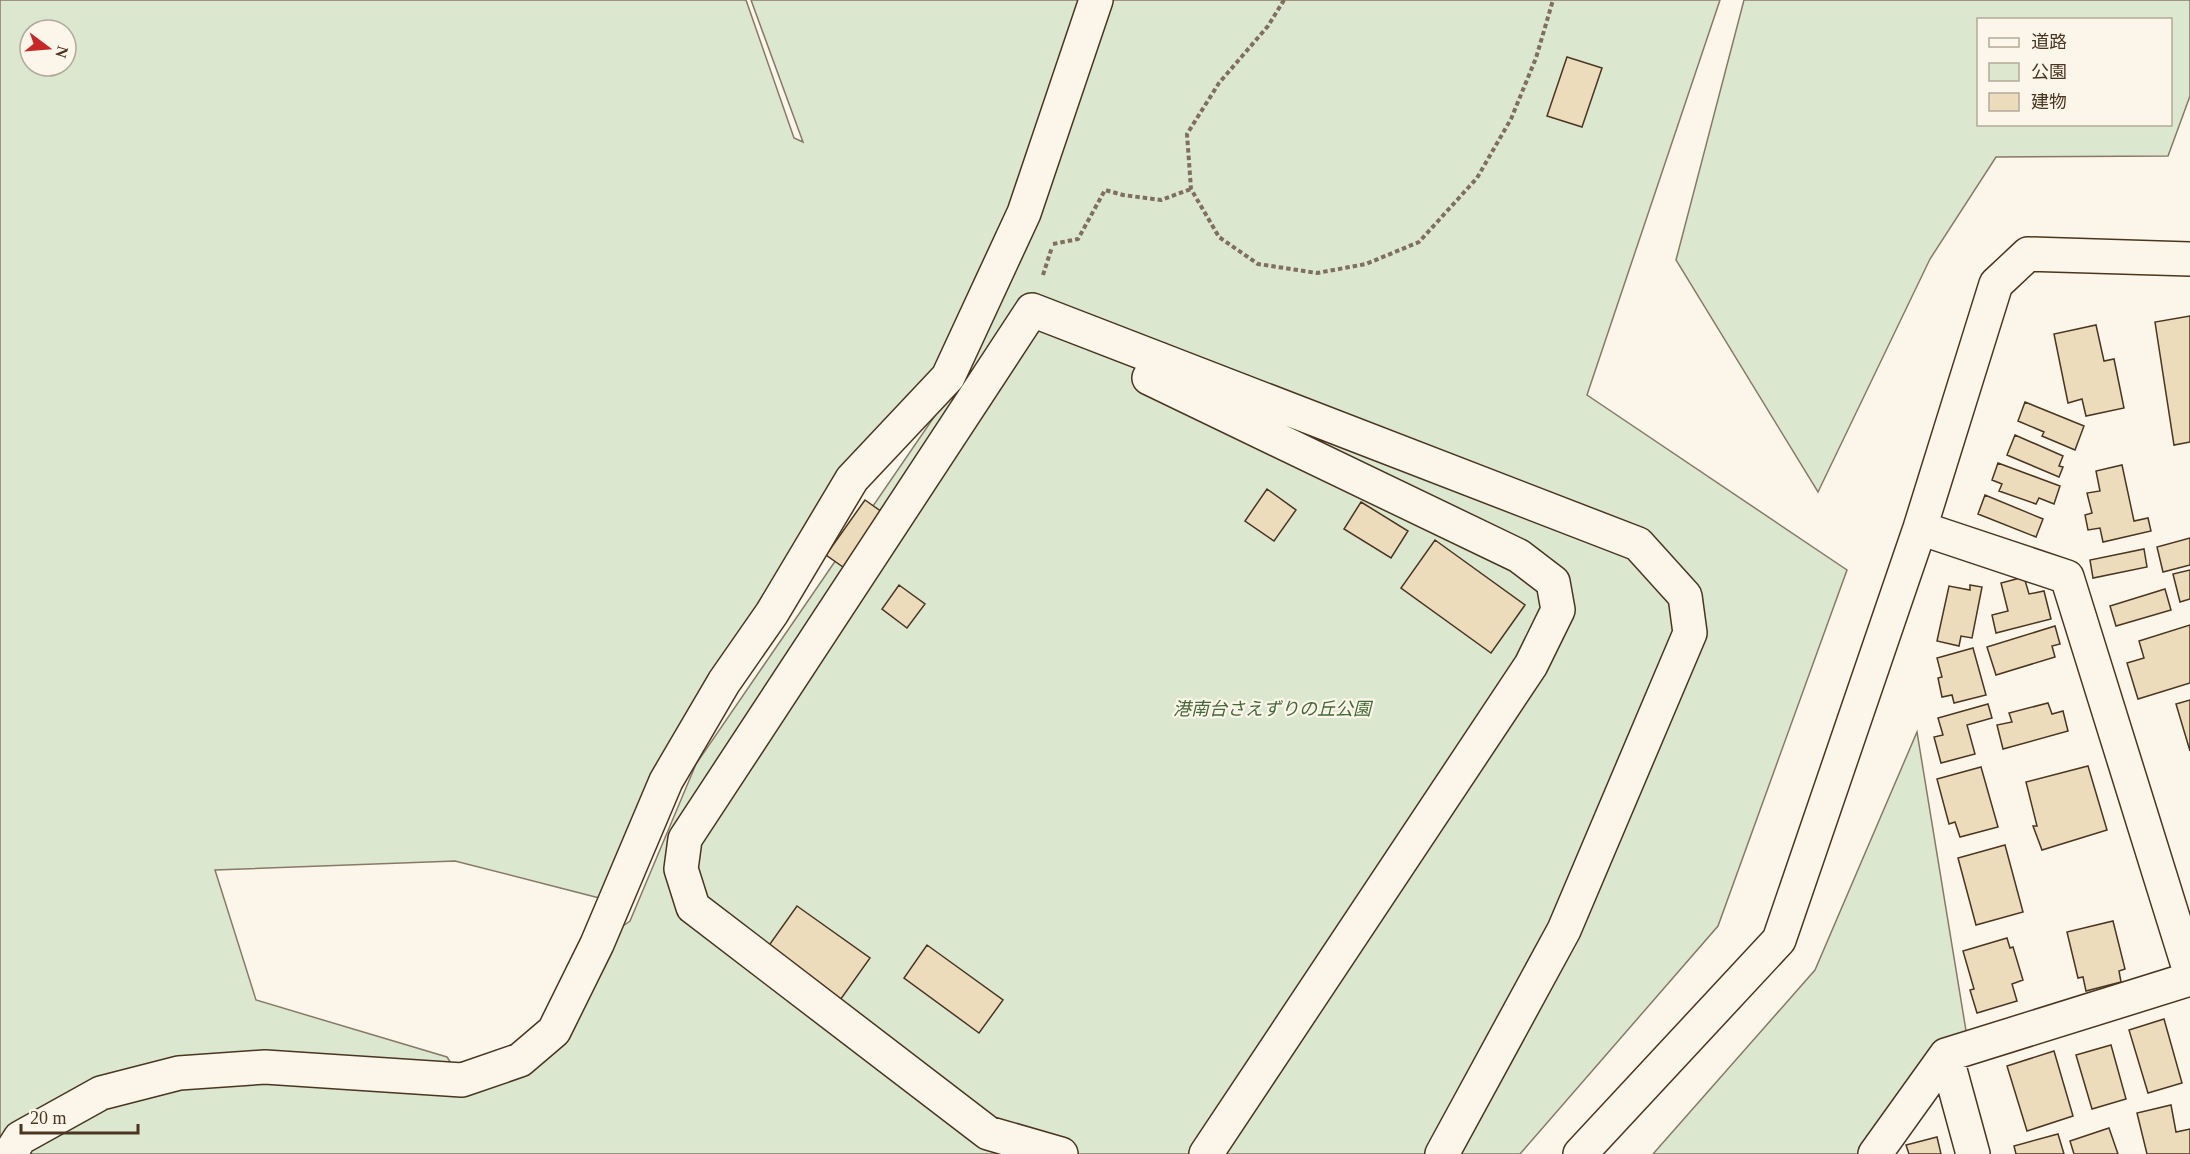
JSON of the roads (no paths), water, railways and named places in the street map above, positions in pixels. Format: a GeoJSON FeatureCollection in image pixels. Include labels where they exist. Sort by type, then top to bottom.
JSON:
{"type":"FeatureCollection","features":[{"type":"Feature","properties":{"kind":"street"},"geometry":{"type":"LineString","coordinates":[[10,1154],[20,1138],[101,1093],[179,1073],[265,1067],[462,1080],[520,1060],[554,1031],[597,944],[666,781],[724,682],[772,613],[852,479],[948,377],[1024,213],[1096,0]]}},
{"type":"Feature","properties":{"kind":"street"},"geometry":{"type":"LineString","coordinates":[[1580,1154],[1779,940],[1920,528],[1996,285],[2028,254],[2190,259]]}},
{"type":"Feature","properties":{"kind":"street"},"geometry":{"type":"LineString","coordinates":[[1061,1154],[988,1133],[693,907],[681,869],[685,839],[1032,310],[1638,544],[1685,596],[1690,633],[1569,919],[1442,1154]]}},
{"type":"Feature","properties":{"kind":"street"},"geometry":{"type":"LineString","coordinates":[[1159,359],[1149,378],[1519,556],[1553,582],[1558,610],[1531,664],[1206,1154]]}},
{"type":"Feature","properties":{"kind":"street"},"geometry":{"type":"LineString","coordinates":[[1920,528],[2067,577],[2190,972]]}},
{"type":"Feature","properties":{"kind":"street"},"geometry":{"type":"LineString","coordinates":[[1875,1154],[1946,1055],[2190,979]]}},
{"type":"Feature","properties":{"kind":"street"},"geometry":{"type":"LineString","coordinates":[[1946,1055],[1973,1154]]}},
{"type":"Feature","properties":{"kind":"park label","name":"港南台さえずりの丘公園"},"geometry":{"type":"Point","coordinates":[1272,709]}}]}
